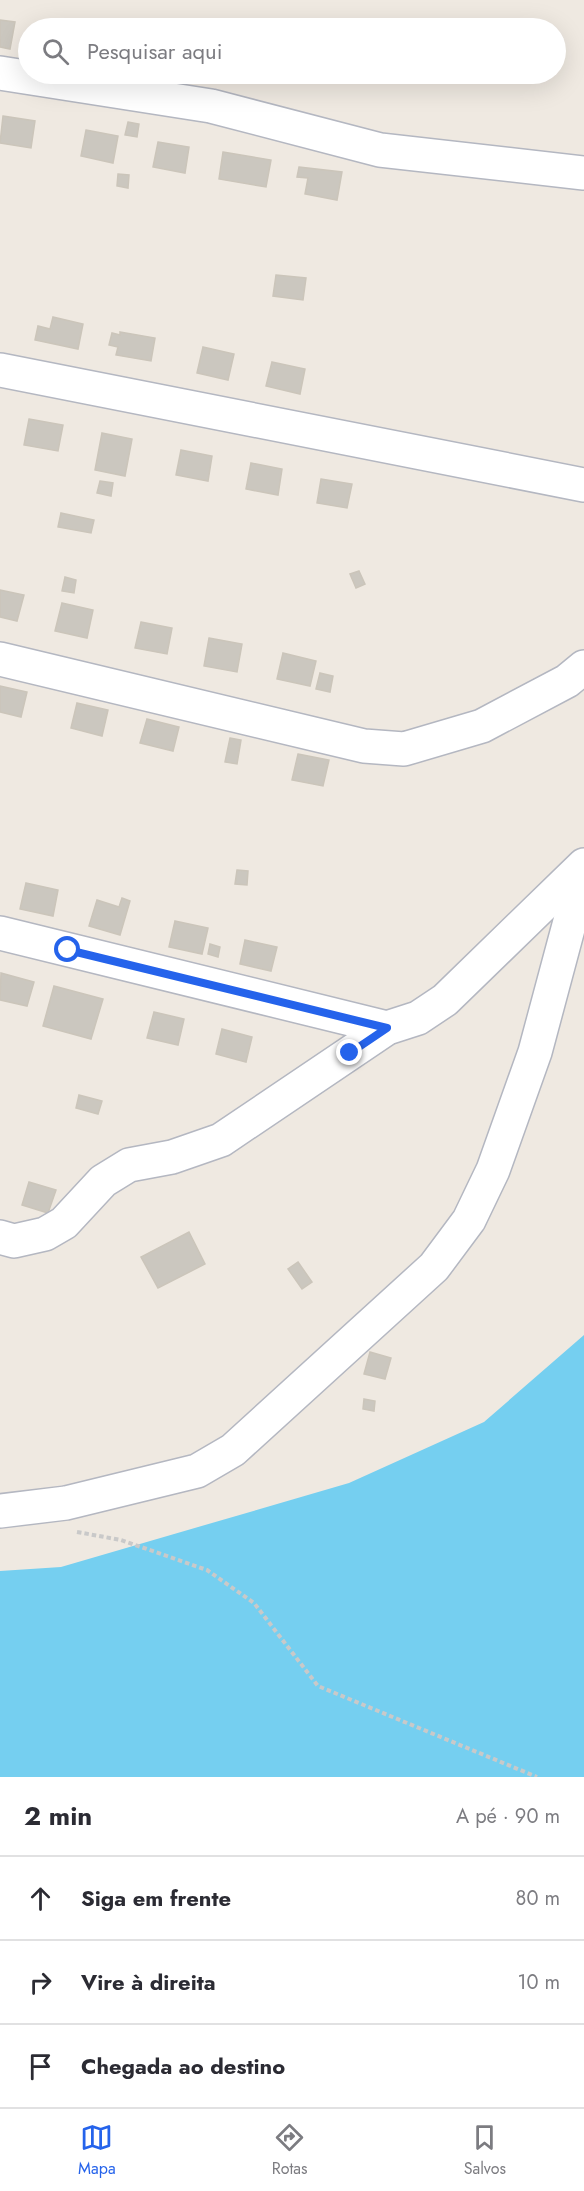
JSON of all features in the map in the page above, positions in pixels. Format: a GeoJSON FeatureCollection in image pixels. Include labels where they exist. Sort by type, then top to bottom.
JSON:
{"type":"FeatureCollection","features":[{"type":"Feature","properties":{"kind":"street"},"geometry":{"type":"LineString","coordinates":[[0,73],[18,76]]}},
{"type":"Feature","properties":{"kind":"street"},"geometry":{"type":"LineString","coordinates":[[70,84],[211,106],[380,150],[584,173]]}},
{"type":"Feature","properties":{"kind":"street"},"geometry":{"type":"LineString","coordinates":[[0,370],[584,485]]}},
{"type":"Feature","properties":{"kind":"street"},"geometry":{"type":"LineString","coordinates":[[0,659],[364,746],[404,748],[482,726],[567,681],[584,667]]}},
{"type":"Feature","properties":{"kind":"street"},"geometry":{"type":"LineString","coordinates":[[0,1237],[14,1241],[45,1234],[64,1223],[104,1181],[129,1165],[172,1157],[221,1140],[387,1028],[418,1018],[445,1000],[584,867]]}},
{"type":"Feature","properties":{"kind":"street"},"geometry":{"type":"LineString","coordinates":[[0,1511],[66,1503],[197,1471],[233,1450],[434,1268],[470,1220],[494,1170],[536,1052],[584,867]]}},
{"type":"Feature","properties":{"kind":"street"},"geometry":{"type":"LineString","coordinates":[[0,933],[387,1028]]}},
{"type":"Feature","properties":{"kind":"path"},"geometry":{"type":"LineString","coordinates":[[66,1530],[121,1540],[207,1570],[254,1603],[318,1686],[537,1777]]}},
{"type":"Feature","properties":{"kind":"water"},"geometry":{"type":"Polygon","coordinates":[[[584,1335],[584,1777],[0,1777],[0,1571],[61,1567],[349,1483],[484,1422],[584,1335]]]}},
{"type":"Feature","properties":{"kind":"building"},"geometry":{"type":"Polygon","coordinates":[[[0,20],[15,22],[10,49],[0,47],[0,20]]]}},
{"type":"Feature","properties":{"kind":"building"},"geometry":{"type":"Polygon","coordinates":[[[3,116],[35,121],[31,148],[0,143],[3,116]]]}},
{"type":"Feature","properties":{"kind":"building"},"geometry":{"type":"Polygon","coordinates":[[[128,122],[139,124],[137,137],[125,135],[128,122]]]}},
{"type":"Feature","properties":{"kind":"building"},"geometry":{"type":"Polygon","coordinates":[[[86,130],[118,136],[113,163],[81,156],[86,130]]]}},
{"type":"Feature","properties":{"kind":"building"},"geometry":{"type":"Polygon","coordinates":[[[158,142],[189,147],[185,173],[153,167],[158,142]]]}},
{"type":"Feature","properties":{"kind":"building"},"geometry":{"type":"Polygon","coordinates":[[[223,152],[271,160],[266,187],[219,179],[223,152]]]}},
{"type":"Feature","properties":{"kind":"building"},"geometry":{"type":"Polygon","coordinates":[[[299,167],[342,172],[337,200],[305,194],[308,178],[297,177],[299,167]]]}},
{"type":"Feature","properties":{"kind":"building"},"geometry":{"type":"Polygon","coordinates":[[[118,174],[129,175],[128,188],[117,186],[118,174]]]}},
{"type":"Feature","properties":{"kind":"building"},"geometry":{"type":"Polygon","coordinates":[[[276,275],[306,278],[303,300],[273,296],[276,275]]]}},
{"type":"Feature","properties":{"kind":"building"},"geometry":{"type":"Polygon","coordinates":[[[53,317],[83,324],[78,349],[35,340],[38,326],[50,329],[53,317]]]}},
{"type":"Feature","properties":{"kind":"building"},"geometry":{"type":"Polygon","coordinates":[[[120,332],[155,338],[151,361],[116,355],[118,347],[109,345],[112,333],[120,335],[120,332]]]}},
{"type":"Feature","properties":{"kind":"building"},"geometry":{"type":"Polygon","coordinates":[[[203,347],[234,354],[228,380],[197,373],[203,347]]]}},
{"type":"Feature","properties":{"kind":"building"},"geometry":{"type":"Polygon","coordinates":[[[272,362],[305,369],[300,394],[266,386],[272,362]]]}},
{"type":"Feature","properties":{"kind":"building"},"geometry":{"type":"Polygon","coordinates":[[[29,419],[63,425],[58,451],[24,445],[29,419]]]}},
{"type":"Feature","properties":{"kind":"building"},"geometry":{"type":"Polygon","coordinates":[[[102,433],[132,439],[125,476],[95,470],[102,433]]]}},
{"type":"Feature","properties":{"kind":"building"},"geometry":{"type":"Polygon","coordinates":[[[181,450],[212,456],[208,481],[176,475],[181,450]]]}},
{"type":"Feature","properties":{"kind":"building"},"geometry":{"type":"Polygon","coordinates":[[[251,463],[282,469],[278,495],[246,489],[251,463]]]}},
{"type":"Feature","properties":{"kind":"building"},"geometry":{"type":"Polygon","coordinates":[[[321,479],[352,484],[347,508],[317,503],[321,479]]]}},
{"type":"Feature","properties":{"kind":"building"},"geometry":{"type":"Polygon","coordinates":[[[100,481],[113,483],[111,496],[97,493],[100,481]]]}},
{"type":"Feature","properties":{"kind":"building"},"geometry":{"type":"Polygon","coordinates":[[[61,513],[94,520],[91,533],[58,527],[61,513]]]}},
{"type":"Feature","properties":{"kind":"building"},"geometry":{"type":"Polygon","coordinates":[[[359,571],[365,584],[356,588],[350,574],[359,571]]]}},
{"type":"Feature","properties":{"kind":"building"},"geometry":{"type":"Polygon","coordinates":[[[65,577],[76,580],[74,593],[62,591],[65,577]]]}},
{"type":"Feature","properties":{"kind":"building"},"geometry":{"type":"Polygon","coordinates":[[[0,590],[24,595],[17,621],[0,617],[0,590]]]}},
{"type":"Feature","properties":{"kind":"building"},"geometry":{"type":"Polygon","coordinates":[[[62,603],[93,610],[87,638],[55,631],[62,603]]]}},
{"type":"Feature","properties":{"kind":"building"},"geometry":{"type":"Polygon","coordinates":[[[141,622],[172,628],[167,654],[135,648],[141,622]]]}},
{"type":"Feature","properties":{"kind":"building"},"geometry":{"type":"Polygon","coordinates":[[[209,638],[242,644],[237,672],[204,666],[209,638]]]}},
{"type":"Feature","properties":{"kind":"building"},"geometry":{"type":"Polygon","coordinates":[[[283,653],[316,661],[310,686],[277,679],[283,653]]]}},
{"type":"Feature","properties":{"kind":"building"},"geometry":{"type":"Polygon","coordinates":[[[320,673],[333,676],[330,692],[316,689],[320,673]]]}},
{"type":"Feature","properties":{"kind":"building"},"geometry":{"type":"Polygon","coordinates":[[[0,686],[27,692],[21,717],[0,712],[0,686]]]}},
{"type":"Feature","properties":{"kind":"building"},"geometry":{"type":"Polygon","coordinates":[[[77,703],[108,710],[102,736],[71,728],[77,703]]]}},
{"type":"Feature","properties":{"kind":"building"},"geometry":{"type":"Polygon","coordinates":[[[147,719],[179,727],[173,751],[140,743],[147,719]]]}},
{"type":"Feature","properties":{"kind":"building"},"geometry":{"type":"Polygon","coordinates":[[[230,738],[241,740],[237,764],[225,762],[230,738]]]}},
{"type":"Feature","properties":{"kind":"building"},"geometry":{"type":"Polygon","coordinates":[[[298,754],[329,760],[323,786],[292,780],[298,754]]]}},
{"type":"Feature","properties":{"kind":"building"},"geometry":{"type":"Polygon","coordinates":[[[237,870],[248,871],[247,885],[235,884],[237,870]]]}},
{"type":"Feature","properties":{"kind":"building"},"geometry":{"type":"Polygon","coordinates":[[[26,883],[58,890],[53,916],[20,909],[26,883]]]}},
{"type":"Feature","properties":{"kind":"building"},"geometry":{"type":"Polygon","coordinates":[[[122,898],[130,901],[120,935],[89,926],[97,900],[119,907],[122,898]]]}},
{"type":"Feature","properties":{"kind":"building"},"geometry":{"type":"Polygon","coordinates":[[[175,921],[208,928],[202,954],[169,947],[175,921]]]}},
{"type":"Feature","properties":{"kind":"building"},"geometry":{"type":"Polygon","coordinates":[[[245,940],[277,947],[271,971],[240,964],[245,940]]]}},
{"type":"Feature","properties":{"kind":"building"},"geometry":{"type":"Polygon","coordinates":[[[210,944],[220,947],[218,957],[208,954],[210,944]]]}},
{"type":"Feature","properties":{"kind":"building"},"geometry":{"type":"Polygon","coordinates":[[[1,973],[34,982],[27,1006],[0,1000],[1,973]]]}},
{"type":"Feature","properties":{"kind":"building"},"geometry":{"type":"Polygon","coordinates":[[[54,986],[103,999],[91,1039],[43,1026],[54,986]]]}},
{"type":"Feature","properties":{"kind":"building"},"geometry":{"type":"Polygon","coordinates":[[[154,1012],[184,1019],[178,1045],[147,1038],[154,1012]]]}},
{"type":"Feature","properties":{"kind":"building"},"geometry":{"type":"Polygon","coordinates":[[[222,1029],[252,1037],[246,1062],[216,1054],[222,1029]]]}},
{"type":"Feature","properties":{"kind":"building"},"geometry":{"type":"Polygon","coordinates":[[[79,1095],[102,1101],[98,1114],[76,1108],[79,1095]]]}},
{"type":"Feature","properties":{"kind":"building"},"geometry":{"type":"Polygon","coordinates":[[[29,1182],[56,1190],[48,1213],[22,1205],[29,1182]]]}},
{"type":"Feature","properties":{"kind":"building"},"geometry":{"type":"Polygon","coordinates":[[[189,1232],[205,1264],[158,1288],[141,1257],[189,1232]]]}},
{"type":"Feature","properties":{"kind":"building"},"geometry":{"type":"Polygon","coordinates":[[[298,1262],[312,1282],[302,1289],[288,1269],[298,1262]]]}},
{"type":"Feature","properties":{"kind":"building"},"geometry":{"type":"Polygon","coordinates":[[[370,1352],[391,1358],[385,1379],[364,1374],[370,1352]]]}},
{"type":"Feature","properties":{"kind":"building"},"geometry":{"type":"Polygon","coordinates":[[[364,1399],[375,1401],[374,1411],[363,1409],[364,1399]]]}},
{"type":"Feature","properties":{"kind":"route"},"geometry":{"type":"LineString","coordinates":[[68,950],[387,1028],[350,1053]]}}]}
